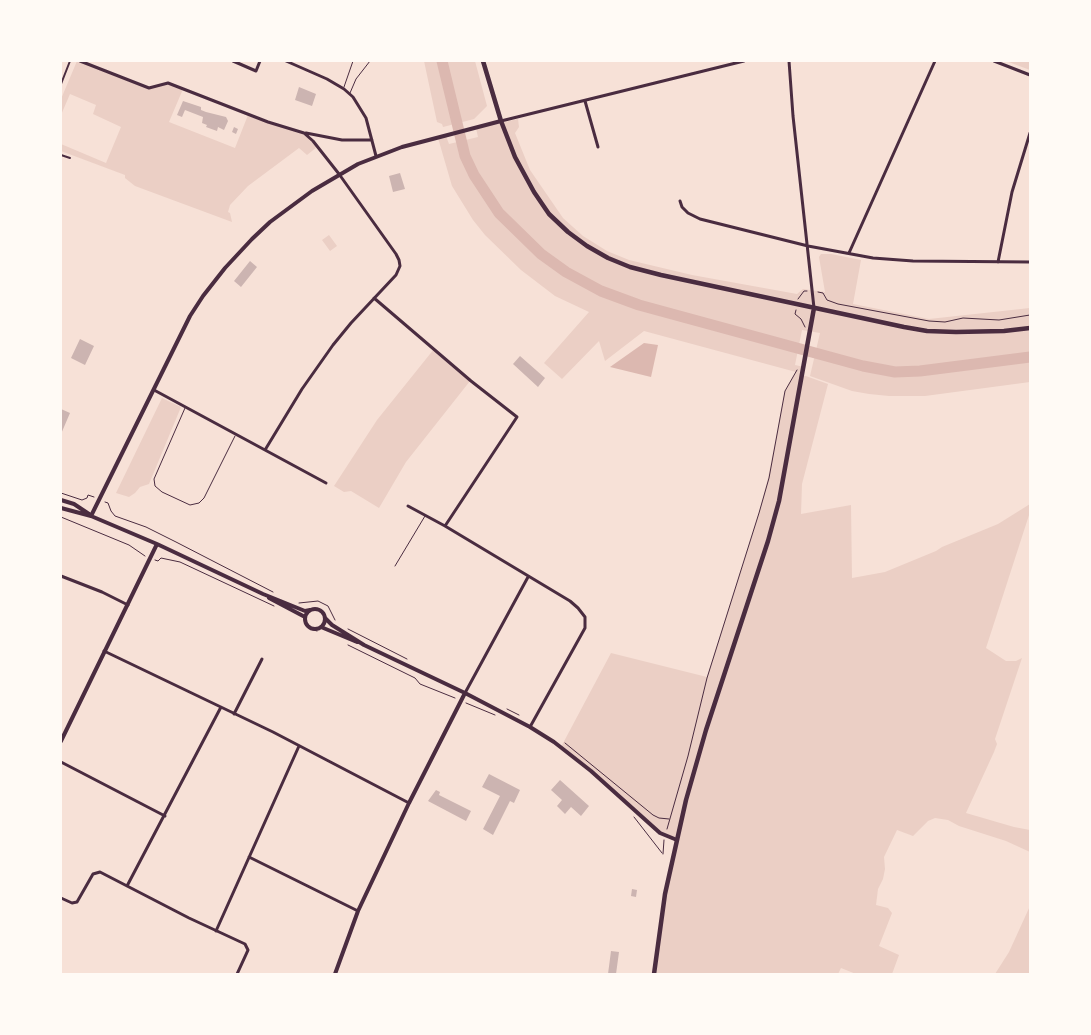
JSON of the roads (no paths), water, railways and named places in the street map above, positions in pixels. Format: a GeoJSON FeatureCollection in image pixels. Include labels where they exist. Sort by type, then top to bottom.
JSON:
{"type":"FeatureCollection","features":[{"type":"Feature","properties":{"kind":"main road"},"geometry":{"type":"LineString","coordinates":[[483,61],[502,121],[527,182],[541,203],[563,228],[587,246],[620,263],[643,271],[927,331],[980,332],[1030,328]]}},
{"type":"Feature","properties":{"kind":"main road"},"geometry":{"type":"LineString","coordinates":[[654,974],[665,894],[686,800],[706,730],[768,541],[779,501],[814,308]]}},
{"type":"Feature","properties":{"kind":"street"},"geometry":{"type":"LineString","coordinates":[[61,84],[70,61]]}},
{"type":"Feature","properties":{"kind":"street"},"geometry":{"type":"LineString","coordinates":[[80,61],[149,88],[168,83],[259,119],[304,133],[342,140],[372,140]]}},
{"type":"Feature","properties":{"kind":"street"},"geometry":{"type":"LineString","coordinates":[[233,61],[256,71],[260,61]]}},
{"type":"Feature","properties":{"kind":"street"},"geometry":{"type":"LineString","coordinates":[[286,61],[327,79],[350,94],[366,118],[376,156]]}},
{"type":"Feature","properties":{"kind":"street"},"geometry":{"type":"LineString","coordinates":[[91,516],[190,316],[203,296],[246,245],[270,222],[312,191],[339,174],[376,156],[446,135],[744,61]]}},
{"type":"Feature","properties":{"kind":"street"},"geometry":{"type":"LineString","coordinates":[[789,61],[792,116],[814,308]]}},
{"type":"Feature","properties":{"kind":"street"},"geometry":{"type":"LineString","coordinates":[[849,253],[935,61]]}},
{"type":"Feature","properties":{"kind":"street"},"geometry":{"type":"LineString","coordinates":[[994,61],[1030,75]]}},
{"type":"Feature","properties":{"kind":"street"},"geometry":{"type":"LineString","coordinates":[[586,101],[598,146]]}},
{"type":"Feature","properties":{"kind":"street"},"geometry":{"type":"LineString","coordinates":[[265,450],[302,389],[324,358],[350,323],[396,275],[400,266],[399,260],[339,174],[313,141],[304,133]]}},
{"type":"Feature","properties":{"kind":"street"},"geometry":{"type":"LineString","coordinates":[[998,262],[1012,192],[1030,133]]}},
{"type":"Feature","properties":{"kind":"street"},"geometry":{"type":"LineString","coordinates":[[61,155],[70,158]]}},
{"type":"Feature","properties":{"kind":"street"},"geometry":{"type":"LineString","coordinates":[[680,201],[682,207],[688,213],[700,219],[808,246],[873,258],[1030,262]]}},
{"type":"Feature","properties":{"kind":"street"},"geometry":{"type":"LineString","coordinates":[[374,298],[471,382],[517,417],[445,526]]}},
{"type":"Feature","properties":{"kind":"street"},"geometry":{"type":"LineString","coordinates":[[154,390],[326,482]]}},
{"type":"Feature","properties":{"kind":"street"},"geometry":{"type":"LineString","coordinates":[[61,500],[74,504],[91,516]]}},
{"type":"Feature","properties":{"kind":"street"},"geometry":{"type":"LineString","coordinates":[[408,506],[445,526],[570,602],[585,617],[585,628],[530,727]]}},
{"type":"Feature","properties":{"kind":"street"},"geometry":{"type":"LineString","coordinates":[[61,508],[91,516],[304,611],[321,610],[332,625],[364,645]]}},
{"type":"Feature","properties":{"kind":"street"},"geometry":{"type":"LineString","coordinates":[[61,741],[157,544]]}},
{"type":"Feature","properties":{"kind":"street"},"geometry":{"type":"LineString","coordinates":[[61,576],[102,592],[128,605]]}},
{"type":"Feature","properties":{"kind":"street"},"geometry":{"type":"LineString","coordinates":[[335,974],[358,910],[410,803],[465,693],[528,577]]}},
{"type":"Feature","properties":{"kind":"street"},"geometry":{"type":"LineString","coordinates":[[263,594],[305,618],[306,623],[311,628],[321,629],[364,645],[465,693],[530,727],[554,742],[591,771],[660,833],[677,840]]}},
{"type":"Feature","properties":{"kind":"street"},"geometry":{"type":"LineString","coordinates":[[305,618],[310,610]]}},
{"type":"Feature","properties":{"kind":"street"},"geometry":{"type":"LineString","coordinates":[[321,629],[326,618]]}},
{"type":"Feature","properties":{"kind":"street"},"geometry":{"type":"LineString","coordinates":[[104,651],[221,707],[410,803]]}},
{"type":"Feature","properties":{"kind":"street"},"geometry":{"type":"LineString","coordinates":[[234,714],[262,659]]}},
{"type":"Feature","properties":{"kind":"street"},"geometry":{"type":"LineString","coordinates":[[127,886],[221,707]]}},
{"type":"Feature","properties":{"kind":"street"},"geometry":{"type":"LineString","coordinates":[[216,931],[298,746]]}},
{"type":"Feature","properties":{"kind":"street"},"geometry":{"type":"LineString","coordinates":[[61,762],[165,816]]}},
{"type":"Feature","properties":{"kind":"street"},"geometry":{"type":"LineString","coordinates":[[249,857],[358,910]]}},
{"type":"Feature","properties":{"kind":"street"},"geometry":{"type":"LineString","coordinates":[[61,898],[68,902],[76,902],[93,874],[98,872],[247,945],[248,950],[238,974]]}},
{"type":"Feature","properties":{"kind":"lane"},"geometry":{"type":"LineString","coordinates":[[344,89],[353,61]]}},
{"type":"Feature","properties":{"kind":"lane"},"geometry":{"type":"LineString","coordinates":[[350,94],[356,79],[370,61]]}},
{"type":"Feature","properties":{"kind":"lane"},"geometry":{"type":"LineString","coordinates":[[185,407],[154,479],[155,486],[162,492],[187,504],[192,505],[199,502],[204,498],[236,434]]}},
{"type":"Feature","properties":{"kind":"lane"},"geometry":{"type":"LineString","coordinates":[[395,566],[425,515]]}},
{"type":"Feature","properties":{"kind":"waterway"},"geometry":{"type":"LineString","coordinates":[[442,61],[465,156],[474,175],[499,213],[541,254],[566,272],[601,291],[639,305],[863,366],[895,372],[920,371],[1030,357]]}}]}
